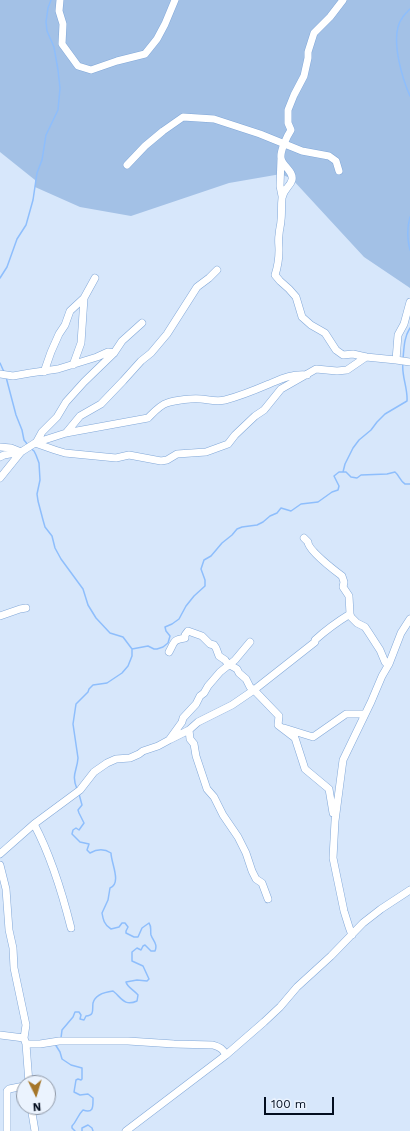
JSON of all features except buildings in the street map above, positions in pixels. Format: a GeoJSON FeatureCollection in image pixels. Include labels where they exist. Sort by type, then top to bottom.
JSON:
{"type":"FeatureCollection","features":[{"type":"Feature","properties":{"kind":"street"},"geometry":{"type":"LineString","coordinates":[[60,0],[59,11],[63,24],[62,44],[78,66],[91,70],[117,61],[145,54],[157,39],[175,0]]}},
{"type":"Feature","properties":{"kind":"street"},"geometry":{"type":"LineString","coordinates":[[282,197],[280,186],[282,151],[291,130],[288,123],[288,110],[304,76],[308,52],[314,33],[330,17],[343,0]]}},
{"type":"Feature","properties":{"kind":"street"},"geometry":{"type":"LineString","coordinates":[[127,165],[145,146],[183,117],[214,119],[302,151],[329,156],[336,161],[339,171]]}},
{"type":"Feature","properties":{"kind":"street"},"geometry":{"type":"LineString","coordinates":[[281,159],[292,174],[292,179],[288,187],[284,190],[282,197],[282,218],[278,236],[280,250],[279,263],[275,274],[280,282],[289,289],[296,298],[302,317],[311,325],[325,333],[336,350],[343,355],[353,354],[410,362]]}},
{"type":"Feature","properties":{"kind":"street"},"geometry":{"type":"LineString","coordinates":[[66,433],[80,416],[101,404],[141,361],[151,353],[167,334],[197,287],[217,270]]}},
{"type":"Feature","properties":{"kind":"street"},"geometry":{"type":"LineString","coordinates":[[44,372],[51,352],[65,325],[70,311],[84,298],[95,278]]}},
{"type":"Feature","properties":{"kind":"street"},"geometry":{"type":"LineString","coordinates":[[73,365],[81,343],[84,298]]}},
{"type":"Feature","properties":{"kind":"street"},"geometry":{"type":"LineString","coordinates":[[396,360],[398,335],[404,324],[410,302]]}},
{"type":"Feature","properties":{"kind":"street"},"geometry":{"type":"LineString","coordinates":[[36,443],[42,432],[57,417],[66,402],[114,353],[122,341],[142,323]]}},
{"type":"Feature","properties":{"kind":"street"},"geometry":{"type":"LineString","coordinates":[[0,374],[13,376],[44,372],[97,358],[108,352],[114,353]]}},
{"type":"Feature","properties":{"kind":"street"},"geometry":{"type":"LineString","coordinates":[[36,443],[66,453],[116,458],[129,456],[161,461],[167,460],[177,454],[206,452],[228,444],[235,435],[255,416],[264,410],[281,389],[316,369],[337,371],[347,370],[366,357]]}},
{"type":"Feature","properties":{"kind":"street"},"geometry":{"type":"LineString","coordinates":[[0,478],[21,452],[36,443],[56,435],[148,418],[156,410],[167,403],[200,398],[212,401],[225,400],[269,384],[280,378],[297,374],[307,375]]}},
{"type":"Feature","properties":{"kind":"street"},"geometry":{"type":"LineString","coordinates":[[0,447],[11,448],[21,452]]}},
{"type":"Feature","properties":{"kind":"street"},"geometry":{"type":"LineString","coordinates":[[0,457],[21,452]]}},
{"type":"Feature","properties":{"kind":"street"},"geometry":{"type":"LineString","coordinates":[[304,538],[314,553],[324,560],[343,578],[343,587],[350,599],[351,617],[357,623],[365,627],[369,632],[388,665]]}},
{"type":"Feature","properties":{"kind":"street"},"geometry":{"type":"LineString","coordinates":[[0,616],[26,608]]}},
{"type":"Feature","properties":{"kind":"street"},"geometry":{"type":"LineString","coordinates":[[0,854],[34,824],[80,790],[94,772],[107,763],[116,759],[130,758],[143,751],[158,746],[189,730],[198,722],[232,705],[254,690],[315,642],[315,640],[328,628],[332,627],[341,619],[350,614]]}},
{"type":"Feature","properties":{"kind":"street"},"geometry":{"type":"LineString","coordinates":[[352,935],[344,911],[333,858],[335,821],[343,760],[388,665],[401,633],[410,619]]}},
{"type":"Feature","properties":{"kind":"street"},"geometry":{"type":"LineString","coordinates":[[169,652],[175,641],[179,638],[185,638],[188,631],[202,636],[210,644],[214,645],[218,655],[228,664],[237,669],[246,679],[250,687],[279,716],[278,725]]}},
{"type":"Feature","properties":{"kind":"street"},"geometry":{"type":"LineString","coordinates":[[169,740],[182,722],[183,718],[196,704],[208,686],[228,664],[235,660],[250,642]]}},
{"type":"Feature","properties":{"kind":"street"},"geometry":{"type":"LineString","coordinates":[[278,725],[313,738],[346,714],[365,714]]}},
{"type":"Feature","properties":{"kind":"street"},"geometry":{"type":"LineString","coordinates":[[278,725],[295,738],[306,769],[329,789],[335,821]]}},
{"type":"Feature","properties":{"kind":"street"},"geometry":{"type":"LineString","coordinates":[[189,730],[190,739],[194,744],[196,756],[207,789],[214,797],[223,815],[238,837],[246,853],[252,871],[256,879],[262,883],[268,900]]}},
{"type":"Feature","properties":{"kind":"street"},"geometry":{"type":"LineString","coordinates":[[34,824],[44,842],[63,896],[71,928]]}},
{"type":"Feature","properties":{"kind":"street"},"geometry":{"type":"LineString","coordinates":[[0,865],[6,889],[14,968],[26,1025],[25,1041],[28,1075]]}},
{"type":"Feature","properties":{"kind":"street"},"geometry":{"type":"LineString","coordinates":[[126,1131],[226,1055],[280,1007],[297,987],[363,923],[410,890]]}},
{"type":"Feature","properties":{"kind":"street"},"geometry":{"type":"LineString","coordinates":[[0,1035],[40,1044],[81,1041],[128,1041],[213,1045],[219,1046],[226,1055]]}},
{"type":"Feature","properties":{"kind":"street"},"geometry":{"type":"LineString","coordinates":[[7,1131],[7,1091],[16,1088]]}},
{"type":"Feature","properties":{"kind":"street"},"geometry":{"type":"LineString","coordinates":[[32,1115],[35,1131]]}},
{"type":"Feature","properties":{"kind":"shaded area"},"geometry":{"type":"Polygon","coordinates":[[[0,0],[410,0],[410,288],[364,257],[292,179],[281,174],[229,183],[131,216],[80,207],[35,187],[35,180],[0,152],[0,0]]]}},
{"type":"Feature","properties":{"kind":"waterway"},"geometry":{"type":"LineString","coordinates":[[0,278],[7,267],[17,239],[26,225],[33,200],[37,173],[42,160],[46,135],[58,110],[60,88],[58,70],[54,47],[47,31],[46,22],[51,0]]}},
{"type":"Feature","properties":{"kind":"waterway"},"geometry":{"type":"LineString","coordinates":[[410,9],[399,24],[397,35],[397,52],[399,62],[410,96]]}},
{"type":"Feature","properties":{"kind":"waterway"},"geometry":{"type":"LineString","coordinates":[[410,217],[408,225],[408,242],[410,250]]}},
{"type":"Feature","properties":{"kind":"waterway"},"geometry":{"type":"LineString","coordinates":[[403,359],[405,339],[410,328]]}},
{"type":"Feature","properties":{"kind":"waterway"},"geometry":{"type":"LineString","coordinates":[[343,472],[345,464],[359,440],[371,430],[385,414],[407,401],[403,362]]}},
{"type":"Feature","properties":{"kind":"waterway"},"geometry":{"type":"LineString","coordinates":[[0,363],[4,372]]}},
{"type":"Feature","properties":{"kind":"waterway"},"geometry":{"type":"LineString","coordinates":[[6,377],[24,440],[28,445]]}},
{"type":"Feature","properties":{"kind":"waterway"},"geometry":{"type":"LineString","coordinates":[[30,448],[34,451],[39,463],[40,480],[37,494],[38,501],[45,527],[52,536],[55,548],[61,559],[83,589],[88,605],[96,618],[110,633],[123,637],[132,649],[132,656],[128,666],[122,673],[107,683],[93,685],[76,704],[73,724],[78,758],[74,776],[77,789]]}},
{"type":"Feature","properties":{"kind":"waterway"},"geometry":{"type":"LineString","coordinates":[[132,649],[148,646],[157,649],[168,643],[170,636],[165,627],[179,619],[186,606],[205,586],[205,580],[201,569],[204,560],[211,556],[237,529],[257,525],[277,513],[281,508],[291,511],[301,504],[318,502],[332,492],[338,490],[339,486],[334,476],[339,472],[346,472],[351,477],[357,478],[361,475],[387,474],[395,472],[403,483],[410,484]]}},
{"type":"Feature","properties":{"kind":"waterway"},"geometry":{"type":"LineString","coordinates":[[61,1038],[62,1030],[73,1017],[75,1012],[79,1012],[81,1015],[80,1019],[84,1020],[86,1016],[91,1015],[94,1000],[101,994],[113,991],[126,1002],[133,1003],[137,1001],[138,995],[128,986],[126,982],[137,980],[147,981],[149,979],[143,966],[132,961],[132,952],[137,948],[141,950],[145,945],[151,951],[155,951],[156,949],[156,944],[151,935],[149,923],[142,928],[138,937],[134,937],[126,933],[128,927],[125,923],[122,923],[119,927],[111,929],[104,922],[102,913],[108,900],[110,888],[115,882],[116,877],[111,853],[101,850],[90,853],[87,850],[89,844],[80,842],[72,834],[73,830],[76,828],[79,830],[84,823],[78,810],[82,805],[79,794]]}},
{"type":"Feature","properties":{"kind":"waterway"},"geometry":{"type":"LineString","coordinates":[[55,1044],[62,1059],[71,1065],[82,1068],[82,1079],[76,1080],[74,1092],[80,1095],[88,1094],[93,1098],[93,1106],[91,1110],[83,1110],[72,1126],[75,1131]]}},
{"type":"Feature","properties":{"kind":"waterway"},"geometry":{"type":"LineString","coordinates":[[82,1131],[82,1128],[88,1125],[93,1131]]}}]}
